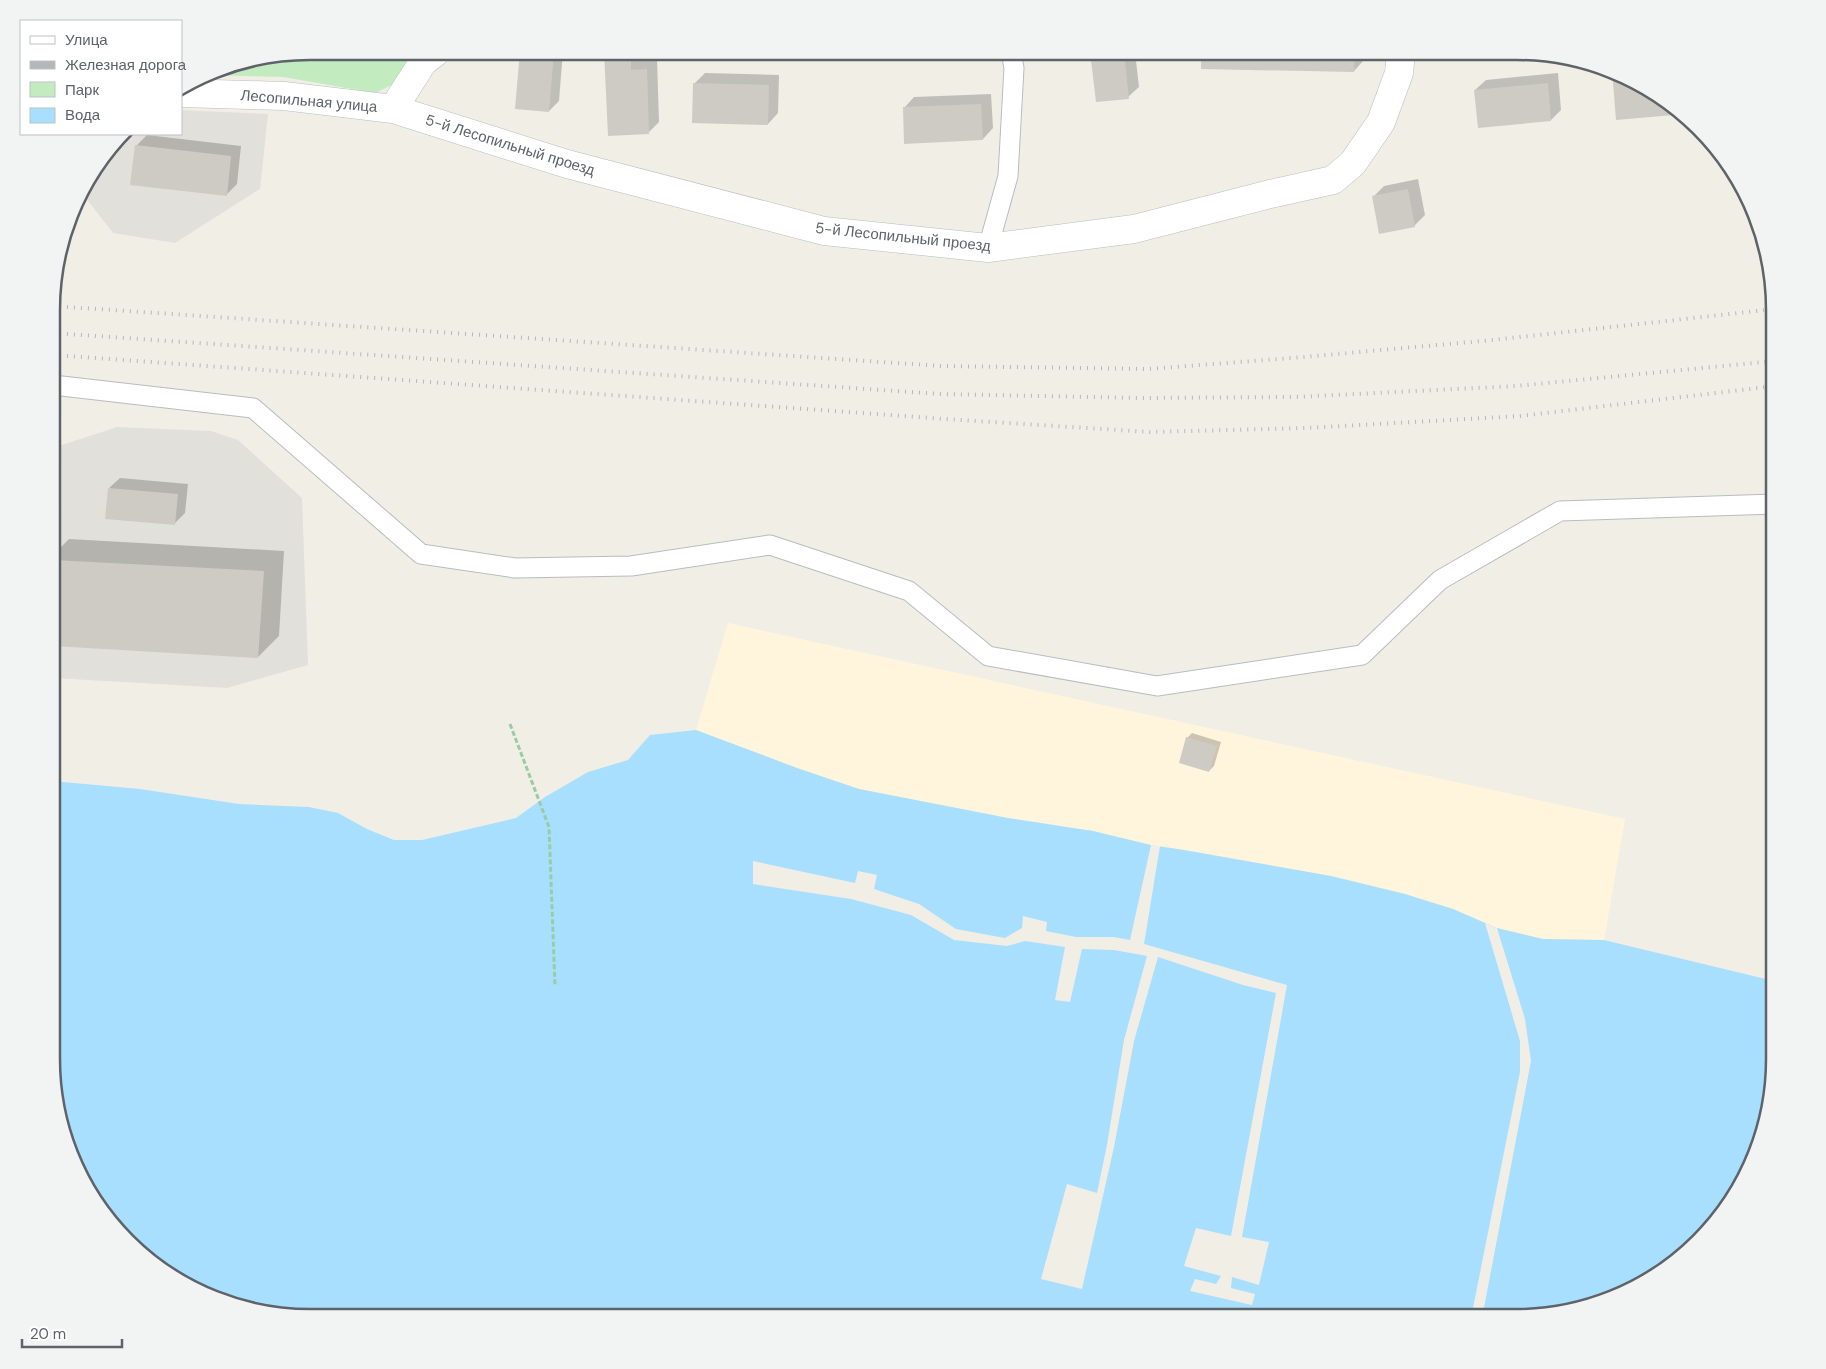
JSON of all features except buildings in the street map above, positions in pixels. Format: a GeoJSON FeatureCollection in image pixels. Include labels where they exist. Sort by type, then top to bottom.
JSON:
{"type":"FeatureCollection","features":[{"type":"Feature","properties":{"kind":"street","name":"Лесопильная улица"},"geometry":{"type":"LineString","coordinates":[[185,93],[284,96],[392,108],[426,60]]}},
{"type":"Feature","properties":{"kind":"street","name":"5-й Лесопильный проезд"},"geometry":{"type":"LineString","coordinates":[[392,108],[568,164],[824,231],[988,248],[1134,229],[1270,194],[1334,180],[1353,162],[1381,122],[1399,73],[1400,60]]}},
{"type":"Feature","properties":{"kind":"lane"},"geometry":{"type":"LineString","coordinates":[[988,248],[1008,176],[1013,60]]}},
{"type":"Feature","properties":{"kind":"lane"},"geometry":{"type":"LineString","coordinates":[[60,386],[253,408],[421,554],[515,568],[630,566],[770,545],[909,591],[988,656],[1157,686],[1362,655],[1440,580],[1560,511],[1766,504]]}},
{"type":"Feature","properties":{"kind":"path"},"geometry":{"type":"LineString","coordinates":[[510,724],[549,827],[555,986]]}},
{"type":"Feature","properties":{"kind":"shaded area"},"geometry":{"type":"Polygon","coordinates":[[[182,110],[268,114],[260,189],[175,243],[113,233],[86,198],[102,171],[131,135],[182,135],[182,110]]]}},
{"type":"Feature","properties":{"kind":"shaded area"},"geometry":{"type":"Polygon","coordinates":[[[117,427],[211,431],[238,440],[302,498],[308,665],[227,688],[60,678],[60,446],[117,427]]]}},
{"type":"Feature","properties":{"kind":"shaded area"},"geometry":{"type":"Polygon","coordinates":[[[728,623],[1625,819],[1604,940],[1543,939],[1497,928],[1453,909],[1405,894],[1331,876],[1151,845],[1093,831],[1008,818],[859,789],[797,768],[696,730],[728,623]]]}},
{"type":"Feature","properties":{"kind":"green space"},"geometry":{"type":"Polygon","coordinates":[[[310,60],[417,60],[400,81],[375,93],[283,77],[224,75],[277,62],[310,60]]]}},
{"type":"Feature","properties":{"kind":"water"},"geometry":{"type":"Polygon","coordinates":[[[696,730],[859,789],[1008,818],[1093,831],[1151,845],[1331,876],[1405,894],[1453,909],[1497,928],[1543,939],[1604,940],[1766,979],[1764,1092],[1753,1139],[1740,1170],[1724,1198],[1693,1236],[1655,1267],[1627,1283],[1596,1296],[1565,1304],[1533,1308],[310,1309],[261,1304],[214,1290],[171,1267],[133,1236],[102,1198],[86,1170],[73,1139],[62,1092],[60,1059],[60,782],[140,789],[239,804],[309,807],[338,813],[367,829],[394,840],[422,840],[516,818],[545,797],[588,772],[628,760],[650,735],[696,730]]]}},
{"type":"Feature","properties":{"kind":"pier"},"geometry":{"type":"Polygon","coordinates":[[[1151,845],[1160,846],[1144,944],[1287,985],[1242,1237],[1269,1242],[1259,1285],[1232,1277],[1231,1288],[1255,1294],[1252,1305],[1190,1291],[1195,1279],[1216,1284],[1221,1276],[1184,1266],[1196,1228],[1231,1236],[1276,993],[1243,985],[1158,957],[1134,1041],[1114,1147],[1082,1289],[1041,1279],[1067,1184],[1097,1193],[1107,1145],[1124,1040],[1147,956],[1114,950],[1082,949],[1070,1002],[1055,1000],[1065,947],[1025,941],[1007,946],[954,940],[911,915],[851,899],[753,884],[753,861],[855,883],[858,871],[877,875],[874,889],[919,904],[956,929],[1005,938],[1022,928],[1023,916],[1047,922],[1046,931],[1076,937],[1114,937],[1130,940],[1151,845]]]}},
{"type":"Feature","properties":{"kind":"pier"},"geometry":{"type":"Polygon","coordinates":[[[1485,923],[1497,928],[1525,1019],[1531,1061],[1484,1309],[1473,1309],[1520,1072],[1520,1041],[1485,923]]]}},
{"type":"Feature","properties":{"kind":"railway"},"geometry":{"type":"LineString","coordinates":[[60,306],[941,366],[1148,369],[1493,340],[1766,310]]}},
{"type":"Feature","properties":{"kind":"railway"},"geometry":{"type":"LineString","coordinates":[[60,333],[940,394],[1141,398],[1295,397],[1516,386],[1766,362]]}},
{"type":"Feature","properties":{"kind":"railway"},"geometry":{"type":"LineString","coordinates":[[60,356],[1150,432],[1307,428],[1520,416],[1766,387]]}}]}
